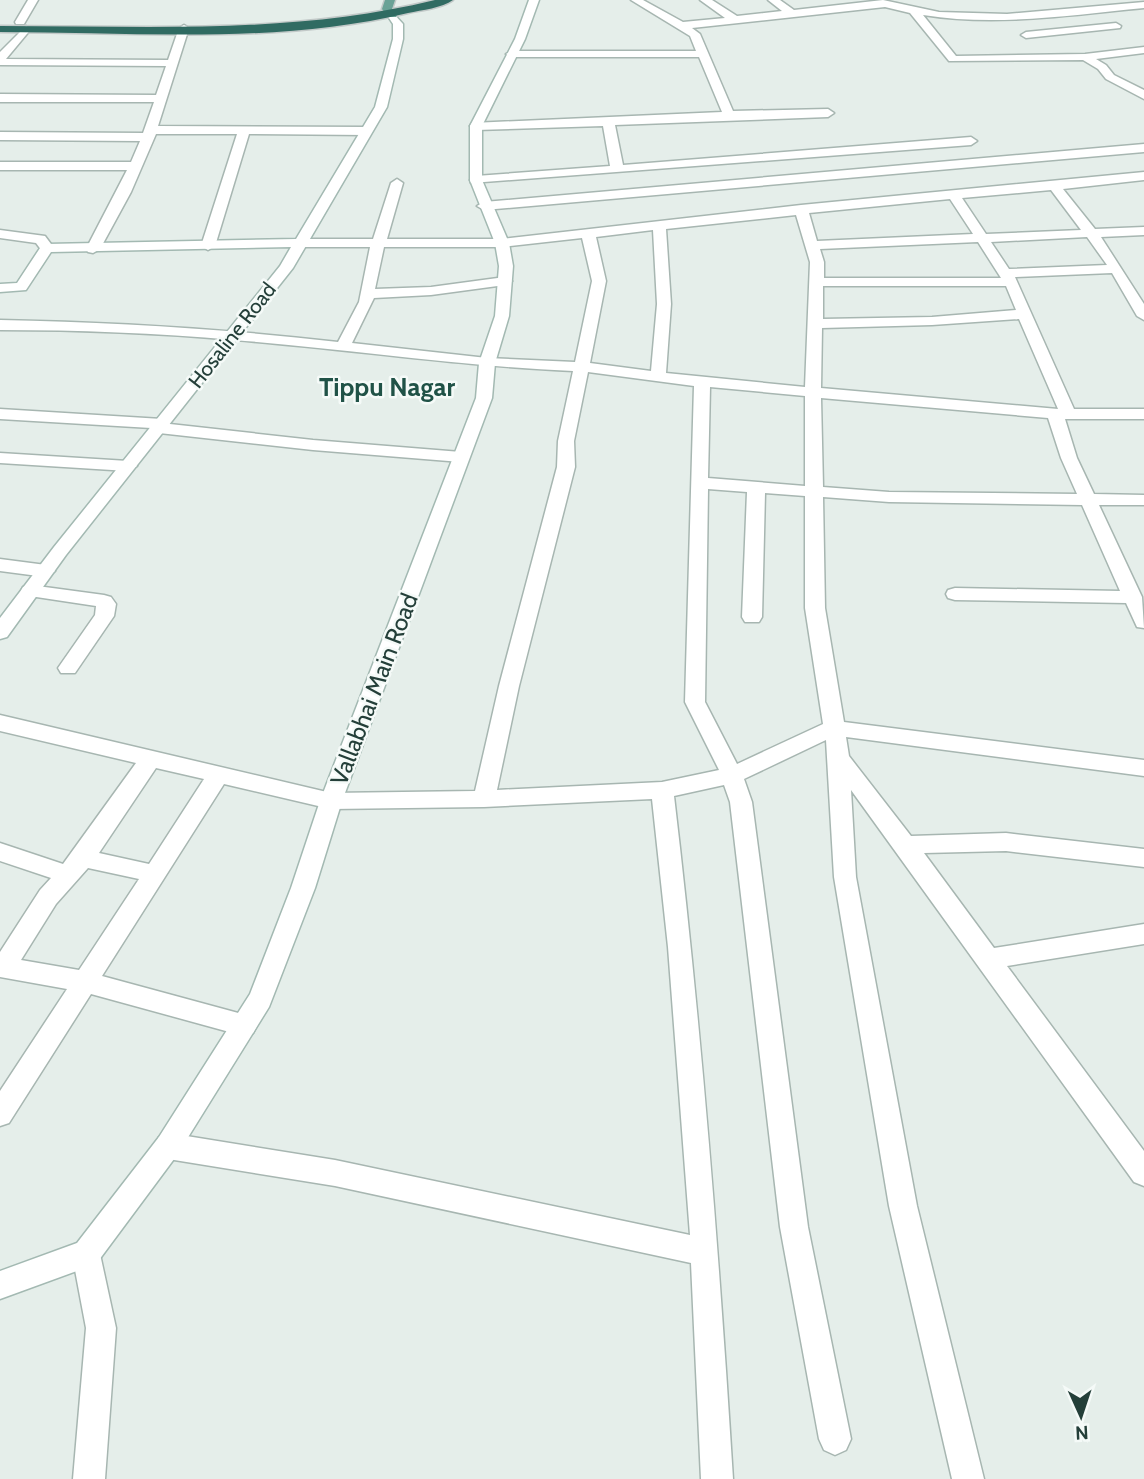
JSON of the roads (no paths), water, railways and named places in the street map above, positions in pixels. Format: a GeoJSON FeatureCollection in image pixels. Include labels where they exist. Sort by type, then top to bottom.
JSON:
{"type":"FeatureCollection","features":[{"type":"Feature","properties":{"kind":"highway"},"geometry":{"type":"LineString","coordinates":[[390,8],[418,0]]}},
{"type":"Feature","properties":{"kind":"highway"},"geometry":{"type":"LineString","coordinates":[[0,22],[23,25],[295,26],[448,0]]}},
{"type":"Feature","properties":{"kind":"highway"},"geometry":{"type":"LineString","coordinates":[[0,29],[23,25]]}},
{"type":"Feature","properties":{"kind":"street"},"geometry":{"type":"LineString","coordinates":[[0,60],[23,25],[33,0]]}},
{"type":"Feature","properties":{"kind":"street","name":"Vallabhai Main Road"},"geometry":{"type":"LineString","coordinates":[[86,1254],[168,1146],[260,999],[303,888],[331,801],[484,398],[487,363],[502,316],[506,266],[502,243],[484,206],[476,180],[476,126],[512,54],[534,0]]}},
{"type":"Feature","properties":{"kind":"street"},"geometry":{"type":"LineString","coordinates":[[639,2],[667,0]]}},
{"type":"Feature","properties":{"kind":"street"},"geometry":{"type":"LineString","coordinates":[[705,0],[734,19]]}},
{"type":"Feature","properties":{"kind":"street"},"geometry":{"type":"LineString","coordinates":[[773,0],[792,13]]}},
{"type":"Feature","properties":{"kind":"street"},"geometry":{"type":"LineString","coordinates":[[872,0],[912,9],[987,19],[1144,5]]}},
{"type":"Feature","properties":{"kind":"street"},"geometry":{"type":"LineString","coordinates":[[639,2],[695,34],[729,115]]}},
{"type":"Feature","properties":{"kind":"street"},"geometry":{"type":"LineString","coordinates":[[1035,2],[1046,13]]}},
{"type":"Feature","properties":{"kind":"street"},"geometry":{"type":"LineString","coordinates":[[680,26],[884,4]]}},
{"type":"Feature","properties":{"kind":"street","name":"Hosaline Road"},"geometry":{"type":"LineString","coordinates":[[0,632],[286,268],[380,107],[393,63],[398,24],[390,8]]}},
{"type":"Feature","properties":{"kind":"street"},"geometry":{"type":"LineString","coordinates":[[912,9],[953,59],[1085,57],[1144,50]]}},
{"type":"Feature","properties":{"kind":"street"},"geometry":{"type":"LineString","coordinates":[[1093,9],[1126,34]]}},
{"type":"Feature","properties":{"kind":"street"},"geometry":{"type":"LineString","coordinates":[[93,249],[150,134],[185,25]]}},
{"type":"Feature","properties":{"kind":"street"},"geometry":{"type":"LineString","coordinates":[[1026,36],[1116,26]]}},
{"type":"Feature","properties":{"kind":"street"},"geometry":{"type":"LineString","coordinates":[[512,54],[703,54]]}},
{"type":"Feature","properties":{"kind":"street"},"geometry":{"type":"LineString","coordinates":[[1085,57],[1102,66],[1110,77],[1144,95]]}},
{"type":"Feature","properties":{"kind":"street"},"geometry":{"type":"LineString","coordinates":[[0,60],[172,63]]}},
{"type":"Feature","properties":{"kind":"street"},"geometry":{"type":"LineString","coordinates":[[0,98],[161,100]]}},
{"type":"Feature","properties":{"kind":"street"},"geometry":{"type":"LineString","coordinates":[[476,126],[828,113]]}},
{"type":"Feature","properties":{"kind":"street"},"geometry":{"type":"LineString","coordinates":[[608,122],[617,168]]}},
{"type":"Feature","properties":{"kind":"street"},"geometry":{"type":"LineString","coordinates":[[208,246],[244,131]]}},
{"type":"Feature","properties":{"kind":"street"},"geometry":{"type":"LineString","coordinates":[[0,136],[366,131]]}},
{"type":"Feature","properties":{"kind":"street"},"geometry":{"type":"LineString","coordinates":[[476,180],[971,141]]}},
{"type":"Feature","properties":{"kind":"street"},"geometry":{"type":"LineString","coordinates":[[484,206],[1144,148]]}},
{"type":"Feature","properties":{"kind":"street"},"geometry":{"type":"LineString","coordinates":[[0,166],[136,166]]}},
{"type":"Feature","properties":{"kind":"street"},"geometry":{"type":"LineString","coordinates":[[47,248],[379,242],[502,243],[801,209],[1144,176]]}},
{"type":"Feature","properties":{"kind":"street"},"geometry":{"type":"LineString","coordinates":[[343,347],[366,302],[379,242],[397,183]]}},
{"type":"Feature","properties":{"kind":"street"},"geometry":{"type":"LineString","coordinates":[[1054,186],[1116,269],[1144,316]]}},
{"type":"Feature","properties":{"kind":"street"},"geometry":{"type":"LineString","coordinates":[[953,194],[1008,278],[1061,414],[1069,458],[1144,622]]}},
{"type":"Feature","properties":{"kind":"street"},"geometry":{"type":"LineString","coordinates":[[801,209],[817,262],[813,390],[815,608],[839,758],[845,877],[898,1178],[968,1479]]}},
{"type":"Feature","properties":{"kind":"street"},"geometry":{"type":"LineString","coordinates":[[658,377],[664,304],[659,225]]}},
{"type":"Feature","properties":{"kind":"street"},"geometry":{"type":"LineString","coordinates":[[811,245],[983,240],[1144,231]]}},
{"type":"Feature","properties":{"kind":"street"},"geometry":{"type":"LineString","coordinates":[[484,799],[509,686],[566,467],[566,442],[599,281],[588,233]]}},
{"type":"Feature","properties":{"kind":"street"},"geometry":{"type":"LineString","coordinates":[[0,234],[40,239],[47,248]]}},
{"type":"Feature","properties":{"kind":"street"},"geometry":{"type":"LineString","coordinates":[[0,288],[21,287],[47,248]]}},
{"type":"Feature","properties":{"kind":"street"},"geometry":{"type":"LineString","coordinates":[[816,282],[1008,278],[1116,269]]}},
{"type":"Feature","properties":{"kind":"street"},"geometry":{"type":"LineString","coordinates":[[367,294],[431,291],[505,281]]}},
{"type":"Feature","properties":{"kind":"street"},"geometry":{"type":"LineString","coordinates":[[815,324],[932,321],[1024,314]]}},
{"type":"Feature","properties":{"kind":"street"},"geometry":{"type":"LineString","coordinates":[[0,325],[85,326],[234,335],[487,363],[582,367],[702,382],[1061,414],[1144,414]]}},
{"type":"Feature","properties":{"kind":"street"},"geometry":{"type":"LineString","coordinates":[[702,382],[695,702],[732,775],[741,802],[794,1227],[835,1438]]}},
{"type":"Feature","properties":{"kind":"street"},"geometry":{"type":"LineString","coordinates":[[0,414],[160,426],[313,445],[461,457]]}},
{"type":"Feature","properties":{"kind":"street"},"geometry":{"type":"LineString","coordinates":[[0,475],[6,458],[128,466]]}},
{"type":"Feature","properties":{"kind":"street"},"geometry":{"type":"LineString","coordinates":[[699,483],[889,497],[1144,500]]}},
{"type":"Feature","properties":{"kind":"street"},"geometry":{"type":"LineString","coordinates":[[752,617],[756,487]]}},
{"type":"Feature","properties":{"kind":"street"},"geometry":{"type":"LineString","coordinates":[[0,565],[46,571]]}},
{"type":"Feature","properties":{"kind":"street"},"geometry":{"type":"LineString","coordinates":[[30,591],[104,601],[106,604],[104,616],[68,668]]}},
{"type":"Feature","properties":{"kind":"street"},"geometry":{"type":"LineString","coordinates":[[955,594],[1064,598],[1133,597]]}},
{"type":"Feature","properties":{"kind":"street"},"geometry":{"type":"LineString","coordinates":[[0,723],[331,801],[484,799],[662,790],[732,775],[833,728],[1144,768]]}},
{"type":"Feature","properties":{"kind":"street"},"geometry":{"type":"LineString","coordinates":[[151,758],[75,866],[48,897],[2,968],[86,982],[244,1025]]}},
{"type":"Feature","properties":{"kind":"street"},"geometry":{"type":"LineString","coordinates":[[839,758],[1144,1173]]}},
{"type":"Feature","properties":{"kind":"street"},"geometry":{"type":"LineString","coordinates":[[0,1114],[219,774]]}},
{"type":"Feature","properties":{"kind":"street"},"geometry":{"type":"LineString","coordinates":[[662,790],[680,947],[705,1252],[718,1479]]}},
{"type":"Feature","properties":{"kind":"street"},"geometry":{"type":"LineString","coordinates":[[905,845],[957,842],[1032,844],[1144,858]]}},
{"type":"Feature","properties":{"kind":"street"},"geometry":{"type":"LineString","coordinates":[[0,852],[75,866],[155,874]]}},
{"type":"Feature","properties":{"kind":"street"},"geometry":{"type":"LineString","coordinates":[[989,959],[1144,934]]}},
{"type":"Feature","properties":{"kind":"street"},"geometry":{"type":"LineString","coordinates":[[168,1146],[335,1173],[705,1252]]}},
{"type":"Feature","properties":{"kind":"street"},"geometry":{"type":"LineString","coordinates":[[0,1285],[86,1254],[101,1328],[89,1479]]}},
{"type":"Feature","properties":{"kind":"district","name":"Tippu Nagar"},"geometry":{"type":"Point","coordinates":[387,387]}}]}
